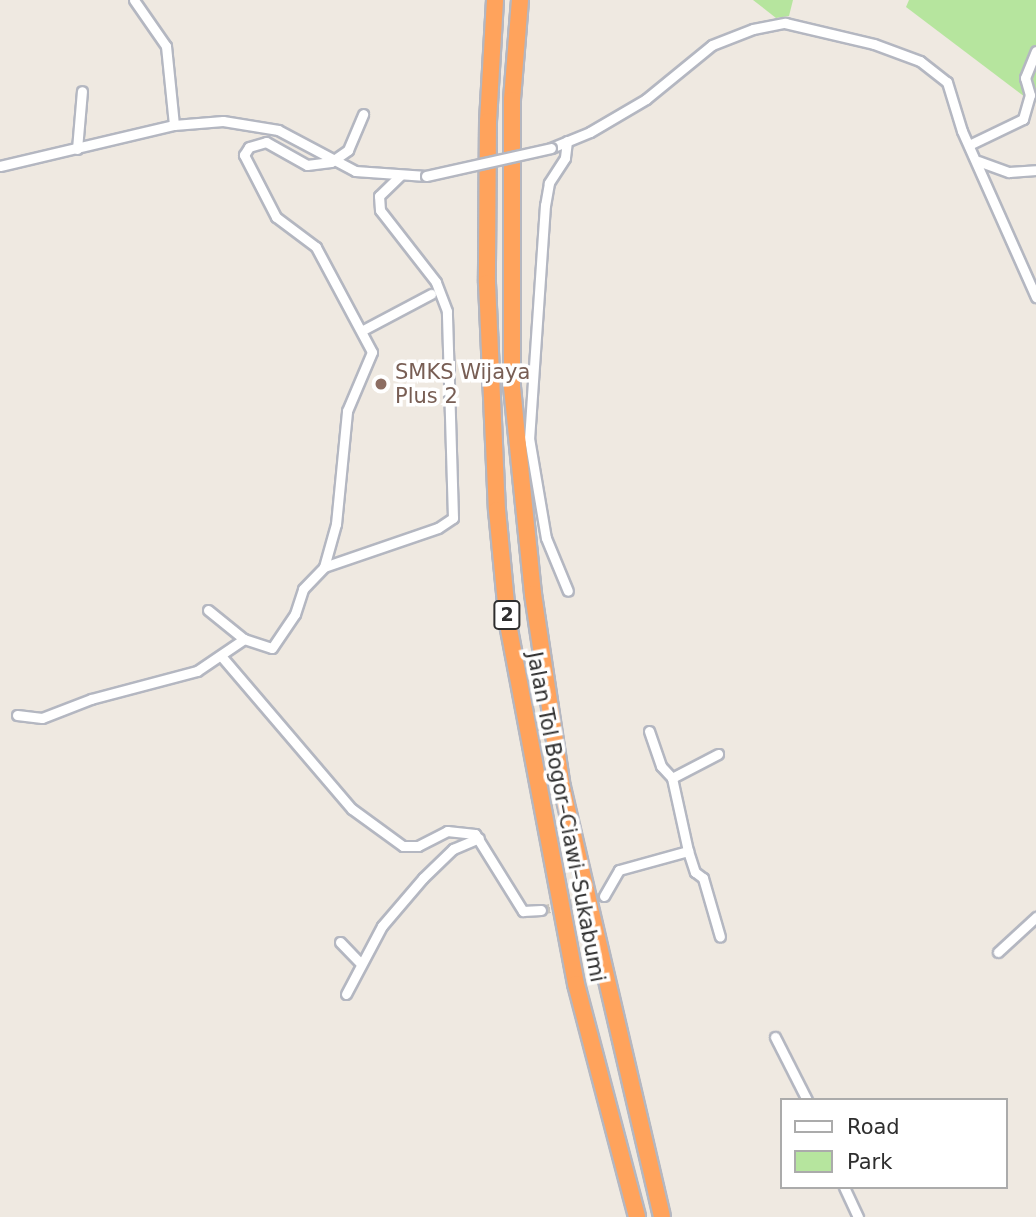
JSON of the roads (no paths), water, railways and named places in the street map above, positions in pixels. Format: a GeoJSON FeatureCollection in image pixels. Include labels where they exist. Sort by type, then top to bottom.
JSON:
{"type":"FeatureCollection","features":[{"type":"Feature","properties":{"kind":"highway","name":"Jalan Tol Bogor–Ciawi–Sukabumi"},"geometry":{"type":"LineString","coordinates":[[495,0],[488,121],[487,283],[497,510],[508,624],[576,984],[637,1217]]}},
{"type":"Feature","properties":{"kind":"highway","name":"Jalan Tol Bogor–Ciawi–Sukabumi"},"geometry":{"type":"LineString","coordinates":[[520,0],[512,100],[512,387],[533,594],[562,787],[662,1217]]}},
{"type":"Feature","properties":{"kind":"street"},"geometry":{"type":"LineString","coordinates":[[134,0],[166,46],[174,125]]}},
{"type":"Feature","properties":{"kind":"street"},"geometry":{"type":"LineString","coordinates":[[0,166],[174,125],[223,121],[271,128],[331,162],[355,171],[426,176],[551,148],[646,99],[718,42],[785,23],[880,46],[935,69],[953,93],[969,145],[1036,297]]}},
{"type":"Feature","properties":{"kind":"street"},"geometry":{"type":"LineString","coordinates":[[969,145],[1023,119],[1030,95],[1025,78],[1036,51]]}},
{"type":"Feature","properties":{"kind":"street"},"geometry":{"type":"LineString","coordinates":[[78,149],[82,91]]}},
{"type":"Feature","properties":{"kind":"street"},"geometry":{"type":"LineString","coordinates":[[324,567],[335,524],[347,411],[372,356],[363,330],[313,243],[274,214],[244,155],[249,147],[266,142],[307,165],[331,162],[348,150],[363,114]]}},
{"type":"Feature","properties":{"kind":"street"},"geometry":{"type":"LineString","coordinates":[[567,141],[565,158],[549,183],[545,205],[529,438],[546,538],[568,591]]}},
{"type":"Feature","properties":{"kind":"street"},"geometry":{"type":"LineString","coordinates":[[978,161],[1014,173],[1036,170]]}},
{"type":"Feature","properties":{"kind":"street"},"geometry":{"type":"LineString","coordinates":[[208,610],[244,639],[274,646],[295,614],[303,589],[324,567],[438,528],[453,518],[456,508],[444,293],[380,210],[379,197],[400,176]]}},
{"type":"Feature","properties":{"kind":"street"},"geometry":{"type":"LineString","coordinates":[[363,330],[431,294]]}},
{"type":"Feature","properties":{"kind":"street"},"geometry":{"type":"LineString","coordinates":[[17,715],[42,718],[90,699],[197,671],[222,657],[244,639]]}},
{"type":"Feature","properties":{"kind":"street"},"geometry":{"type":"LineString","coordinates":[[222,657],[352,809],[393,841],[418,846],[447,831],[462,829],[479,838],[523,911],[541,910]]}},
{"type":"Feature","properties":{"kind":"street"},"geometry":{"type":"LineString","coordinates":[[649,731],[658,760],[672,778],[688,851],[695,872],[703,878],[720,937]]}},
{"type":"Feature","properties":{"kind":"street"},"geometry":{"type":"LineString","coordinates":[[672,778],[718,754]]}},
{"type":"Feature","properties":{"kind":"street"},"geometry":{"type":"LineString","coordinates":[[345,995],[382,926],[423,878],[453,849],[479,838]]}},
{"type":"Feature","properties":{"kind":"street"},"geometry":{"type":"LineString","coordinates":[[604,896],[620,870],[688,851]]}},
{"type":"Feature","properties":{"kind":"street"},"geometry":{"type":"LineString","coordinates":[[998,952],[1036,917]]}},
{"type":"Feature","properties":{"kind":"street"},"geometry":{"type":"LineString","coordinates":[[340,942],[361,964]]}},
{"type":"Feature","properties":{"kind":"street"},"geometry":{"type":"LineString","coordinates":[[775,1037],[806,1098]]}},
{"type":"Feature","properties":{"kind":"street"},"geometry":{"type":"LineString","coordinates":[[845,1189],[858,1217]]}},
{"type":"Feature","properties":{"kind":"tunnel"},"geometry":{"type":"LineString","coordinates":[[541,910],[604,896]]}},
{"type":"Feature","properties":{"kind":"place","name":"SMKS Wijaya Plus 2"},"geometry":{"type":"Point","coordinates":[381,384]}}]}
